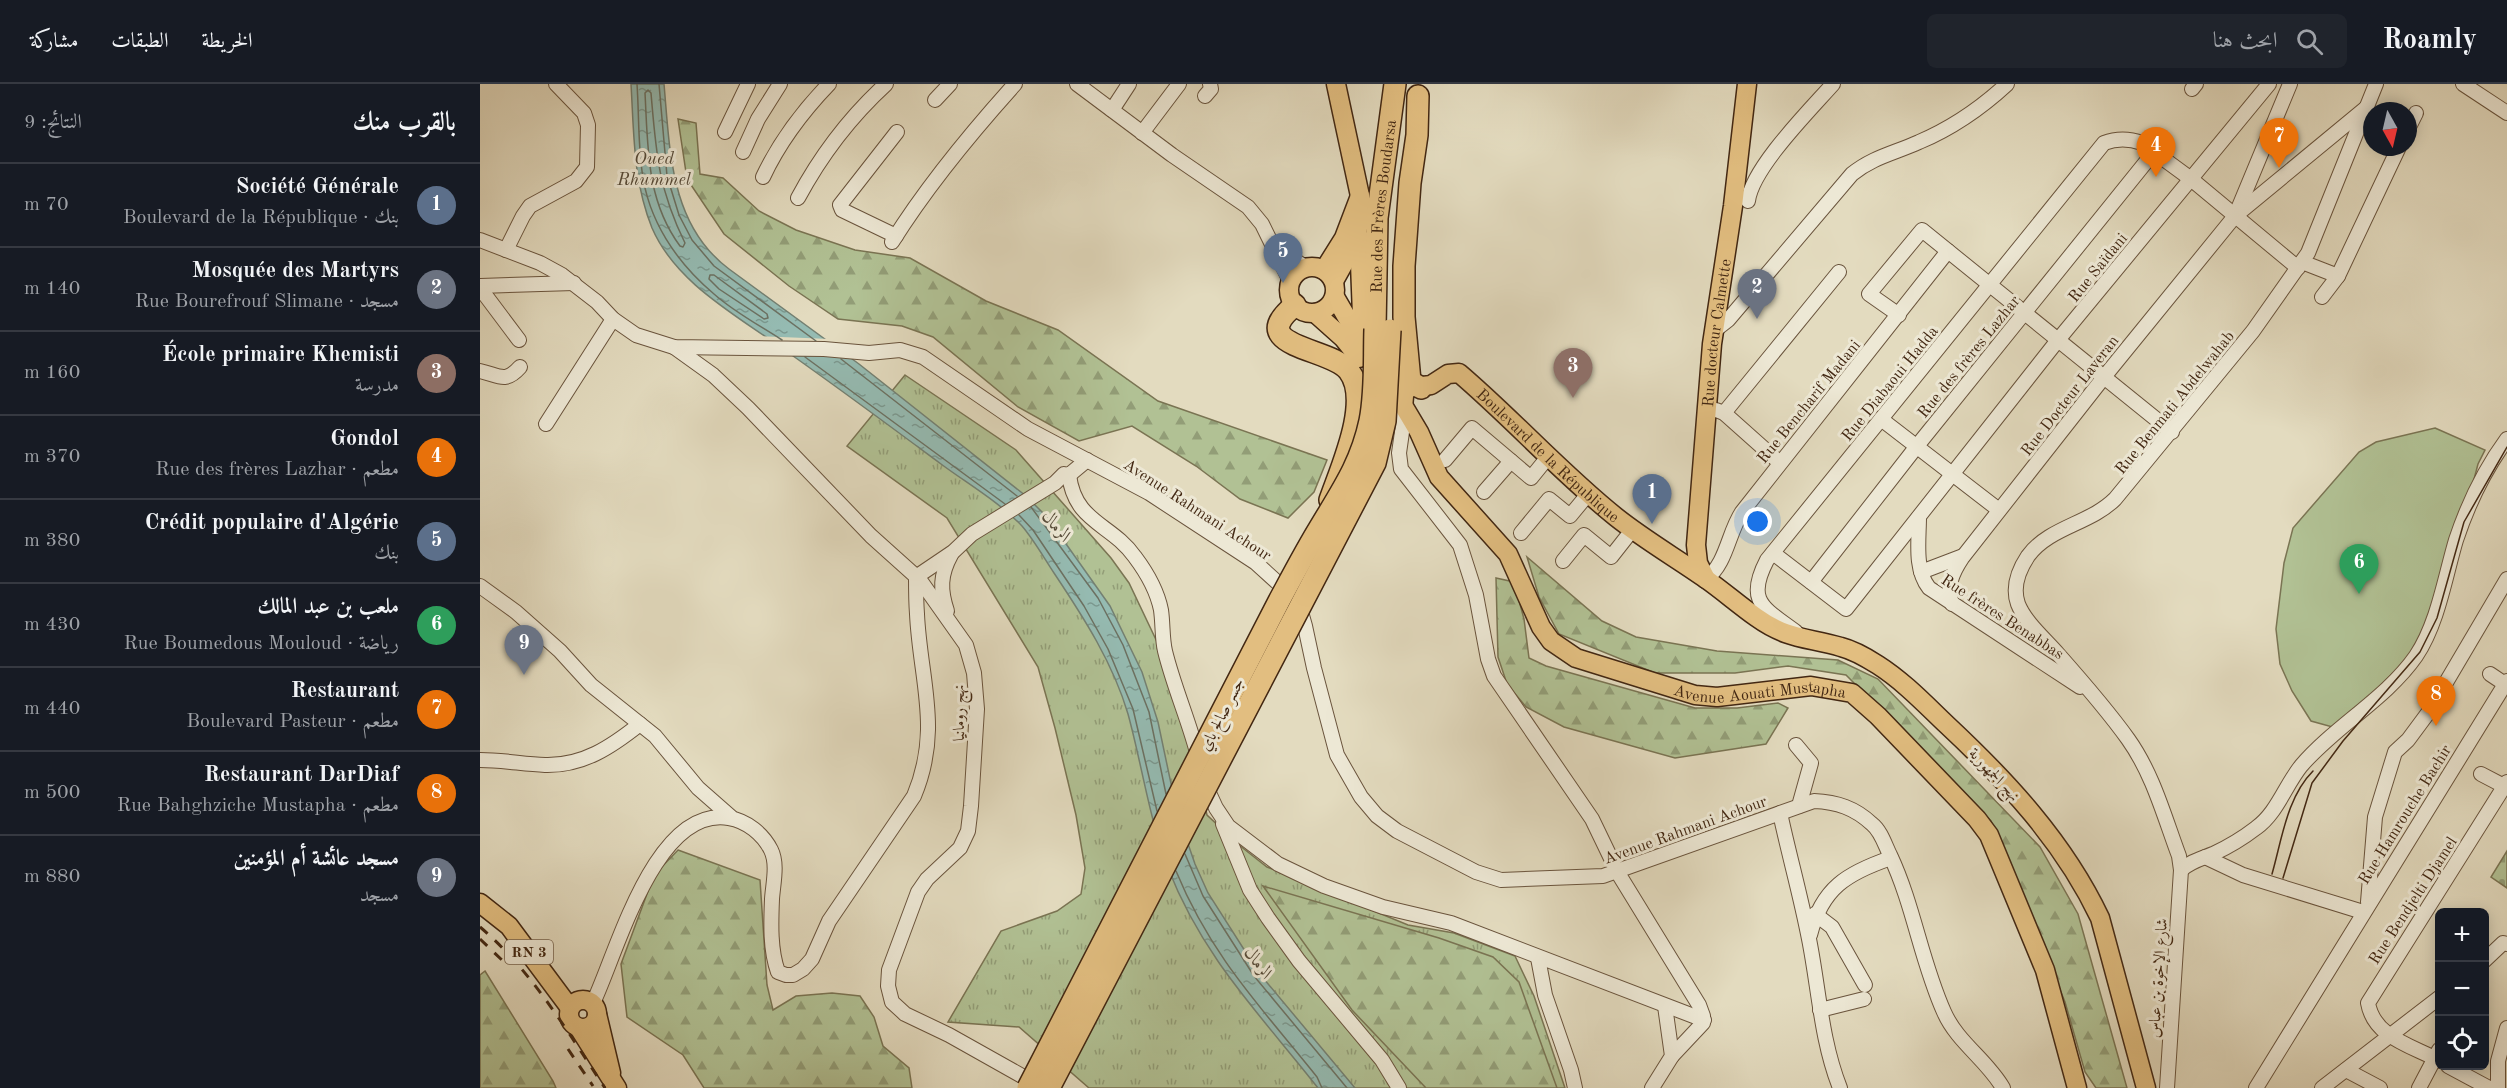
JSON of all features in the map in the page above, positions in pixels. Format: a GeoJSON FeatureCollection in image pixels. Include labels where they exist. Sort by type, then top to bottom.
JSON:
{"type":"FeatureCollection","features":[{"type":"Feature","properties":{"kind":"highway","name":"Rue des Frères Boudarsa"},"geometry":{"type":"LineString","coordinates":[[1375,340],[1377,218],[1395,84]]}},
{"type":"Feature","properties":{"kind":"highway"},"geometry":{"type":"LineString","coordinates":[[1049,1088],[1374,463],[1382,441],[1386,412],[1375,340],[1399,168],[1420,90]]}},
{"type":"Feature","properties":{"kind":"highway"},"geometry":{"type":"LineString","coordinates":[[1409,393],[1404,317],[1405,243],[1420,90]]}},
{"type":"Feature","properties":{"kind":"highway"},"geometry":{"type":"LineString","coordinates":[[1295,305],[1278,321],[1282,337],[1291,343],[1341,363],[1353,377],[1358,405],[1349,445],[1320,528]]}},
{"type":"Feature","properties":{"kind":"highway","name":"جسر صالح باي"},"geometry":{"type":"LineString","coordinates":[[1028,1088],[1279,601],[1320,528],[1344,491],[1366,435],[1373,403],[1375,340]]}},
{"type":"Feature","properties":{"kind":"main road"},"geometry":{"type":"LineString","coordinates":[[1336,84],[1360,196],[1359,230],[1375,340]]}},
{"type":"Feature","properties":{"kind":"main road","name":"Rue docteur Calmette"},"geometry":{"type":"LineString","coordinates":[[1706,579],[1698,562],[1696,545],[1715,410],[1714,331],[1733,206],[1747,84]]}},
{"type":"Feature","properties":{"kind":"main road"},"geometry":{"type":"LineString","coordinates":[[1315,313],[1327,308],[1325,279],[1360,196]]}},
{"type":"Feature","properties":{"kind":"main road"},"geometry":{"type":"LineString","coordinates":[[1325,279],[1351,251],[1359,230]]}},
{"type":"Feature","properties":{"kind":"main road"},"geometry":{"type":"LineString","coordinates":[[1325,279],[1296,273],[1291,283],[1290,294],[1295,305],[1300,310],[1315,313],[1343,338],[1368,370],[1403,425],[1442,468]]}},
{"type":"Feature","properties":{"kind":"main road","name":"Avenue Aouati Mustapha"},"geometry":{"type":"LineString","coordinates":[[1325,279],[1375,340],[1384,375],[1409,393],[1419,432],[1442,468],[1501,545],[1520,577],[1541,627],[1551,641],[1576,658],[1695,695],[1717,697],[1790,687],[1830,687],[1852,693],[1878,716],[1977,819],[1989,835],[2045,970],[2077,1088]]}},
{"type":"Feature","properties":{"kind":"main road","name":"Boulevard de la République"},"geometry":{"type":"LineString","coordinates":[[1409,393],[1431,385],[1448,374],[1459,373],[1589,493],[1633,529],[1706,579]]}},
{"type":"Feature","properties":{"kind":"main road","name":"نهج الجمهورية"},"geometry":{"type":"LineString","coordinates":[[1706,579],[1758,619],[1780,632],[1842,647],[1878,665],[1904,684],[1968,744],[2050,834],[2088,893],[2100,918],[2146,1088]]}},
{"type":"Feature","properties":{"kind":"main road","name":"RN 3"},"geometry":{"type":"LineString","coordinates":[[480,903],[509,926],[570,1008]]}},
{"type":"Feature","properties":{"kind":"main road"},"geometry":{"type":"LineString","coordinates":[[582,1000],[595,1009],[614,1084],[579,1028],[570,1020],[570,1008],[575,1002],[582,1000]]}},
{"type":"Feature","properties":{"kind":"main road"},"geometry":{"type":"LineString","coordinates":[[579,1028],[592,1026],[595,1009]]}},
{"type":"Feature","properties":{"kind":"street"},"geometry":{"type":"LineString","coordinates":[[506,250],[530,206],[576,181],[587,167],[588,125],[584,113],[556,84]]}},
{"type":"Feature","properties":{"kind":"street"},"geometry":{"type":"LineString","coordinates":[[726,132],[748,84]]}},
{"type":"Feature","properties":{"kind":"street"},"geometry":{"type":"LineString","coordinates":[[743,152],[758,119],[780,84]]}},
{"type":"Feature","properties":{"kind":"street"},"geometry":{"type":"LineString","coordinates":[[763,177],[772,158],[786,138],[814,100],[830,84]]}},
{"type":"Feature","properties":{"kind":"street"},"geometry":{"type":"LineString","coordinates":[[798,198],[826,150],[863,106],[886,84]]}},
{"type":"Feature","properties":{"kind":"street"},"geometry":{"type":"LineString","coordinates":[[936,100],[950,84]]}},
{"type":"Feature","properties":{"kind":"street"},"geometry":{"type":"LineString","coordinates":[[897,132],[840,205],[842,210],[894,239],[960,148],[1015,84]]}},
{"type":"Feature","properties":{"kind":"street"},"geometry":{"type":"LineString","coordinates":[[1077,84],[1093,89],[1112,110],[1142,133],[1248,207],[1272,242],[1291,283]]}},
{"type":"Feature","properties":{"kind":"street"},"geometry":{"type":"LineString","coordinates":[[1112,110],[1129,84]]}},
{"type":"Feature","properties":{"kind":"street"},"geometry":{"type":"LineString","coordinates":[[1142,133],[1179,84]]}},
{"type":"Feature","properties":{"kind":"street"},"geometry":{"type":"LineString","coordinates":[[1748,201],[1752,183],[1767,161],[1833,84]]}},
{"type":"Feature","properties":{"kind":"street"},"geometry":{"type":"LineString","coordinates":[[1714,331],[1736,311],[1852,174],[1873,159],[1922,141],[1955,124],[2007,84]]}},
{"type":"Feature","properties":{"kind":"street","name":"Rue Saïdani"},"geometry":{"type":"LineString","coordinates":[[1811,582],[1846,609],[2058,340],[2268,84]]}},
{"type":"Feature","properties":{"kind":"street"},"geometry":{"type":"LineString","coordinates":[[2235,216],[2290,84]]}},
{"type":"Feature","properties":{"kind":"street","name":"Rue Benmati Abdelwahab"},"geometry":{"type":"LineString","coordinates":[[2369,102],[2376,84]]}},
{"type":"Feature","properties":{"kind":"street"},"geometry":{"type":"LineString","coordinates":[[2463,84],[2487,90],[2507,113]]}},
{"type":"Feature","properties":{"kind":"street"},"geometry":{"type":"LineString","coordinates":[[2235,216],[2363,110]]}},
{"type":"Feature","properties":{"kind":"street","name":"Rue Benmati Abdelwahab"},"geometry":{"type":"LineString","coordinates":[[2181,870],[2179,856],[2142,760],[2127,738],[2026,617],[2017,599],[2016,581],[2028,555],[2047,538],[2107,508],[2253,331],[2300,265],[2324,219],[2363,119]]}},
{"type":"Feature","properties":{"kind":"street","name":"Rue Diabaoui Hadda"},"geometry":{"type":"LineString","coordinates":[[1808,640],[1762,606],[1757,597],[1759,576],[1773,553],[2103,143],[2117,139],[2133,140],[2154,152]]}},
{"type":"Feature","properties":{"kind":"street"},"geometry":{"type":"LineString","coordinates":[[2154,152],[2191,178],[2235,216],[2300,265],[2338,276]]}},
{"type":"Feature","properties":{"kind":"street","name":"Rue des frères Lazhar"},"geometry":{"type":"LineString","coordinates":[[1811,582],[1917,446],[2154,152]]}},
{"type":"Feature","properties":{"kind":"street"},"geometry":{"type":"LineString","coordinates":[[2322,297],[2338,276],[2395,156]]}},
{"type":"Feature","properties":{"kind":"street","name":"Rue Docteur Laveran"},"geometry":{"type":"LineString","coordinates":[[1952,604],[1949,585],[1954,570],[1963,556],[2235,216]]}},
{"type":"Feature","properties":{"kind":"street"},"geometry":{"type":"LineString","coordinates":[[1899,315],[1869,294],[1922,230],[2172,432]]}},
{"type":"Feature","properties":{"kind":"street"},"geometry":{"type":"LineString","coordinates":[[480,240],[540,263],[574,283],[613,319],[636,335],[674,347]]}},
{"type":"Feature","properties":{"kind":"street"},"geometry":{"type":"LineString","coordinates":[[1272,242],[1288,256],[1325,279]]}},
{"type":"Feature","properties":{"kind":"street","name":"Rue Bencharif Madani"},"geometry":{"type":"LineString","coordinates":[[1706,579],[1718,568],[1735,522],[1779,462],[1948,251]]}},
{"type":"Feature","properties":{"kind":"street"},"geometry":{"type":"LineString","coordinates":[[1779,462],[1715,410],[1839,272]]}},
{"type":"Feature","properties":{"kind":"street"},"geometry":{"type":"LineString","coordinates":[[480,287],[574,283]]}},
{"type":"Feature","properties":{"kind":"street"},"geometry":{"type":"LineString","coordinates":[[480,287],[519,340]]}},
{"type":"Feature","properties":{"kind":"street"},"geometry":{"type":"LineString","coordinates":[[546,424],[613,319]]}},
{"type":"Feature","properties":{"kind":"street","name":"Avenue Rahmani Achour"},"geometry":{"type":"LineString","coordinates":[[674,347],[824,349],[869,353],[900,350],[923,357],[1028,429],[1149,493],[1256,563],[1290,594],[1301,612],[1337,755],[1361,797],[1387,824],[1476,872],[1501,880],[1585,879],[1618,873],[1814,801],[1833,802],[1847,806],[1873,824],[1902,879],[1924,956],[1945,1014],[1959,1036],[1998,1079],[2003,1088]]}},
{"type":"Feature","properties":{"kind":"street","name":"نهج رومانيا"},"geometry":{"type":"LineString","coordinates":[[674,347],[713,375],[748,408],[871,536],[916,577],[969,652],[976,688],[977,709],[969,823],[960,848],[927,879],[918,892],[889,970],[889,993],[898,1008],[909,1017],[949,1035],[1042,1088]]}},
{"type":"Feature","properties":{"kind":"street"},"geometry":{"type":"LineString","coordinates":[[480,371],[505,378],[520,367]]}},
{"type":"Feature","properties":{"kind":"street"},"geometry":{"type":"LineString","coordinates":[[1409,393],[1399,453],[1401,469],[1460,545],[1476,595],[1488,659],[1494,676],[1592,819],[1618,873],[1694,995],[1704,1020]]}},
{"type":"Feature","properties":{"kind":"street"},"geometry":{"type":"LineString","coordinates":[[1881,419],[1999,510]]}},
{"type":"Feature","properties":{"kind":"street"},"geometry":{"type":"LineString","coordinates":[[1442,468],[1472,428],[1531,478],[1548,457]]}},
{"type":"Feature","properties":{"kind":"street"},"geometry":{"type":"LineString","coordinates":[[2181,870],[2196,859],[2205,857],[2240,839],[2258,827],[2271,813],[2308,759],[2393,682],[2416,656],[2430,626],[2464,516],[2490,462],[2507,439]]}},
{"type":"Feature","properties":{"kind":"street"},"geometry":{"type":"LineString","coordinates":[[1070,475],[1087,460]]}},
{"type":"Feature","properties":{"kind":"street"},"geometry":{"type":"LineString","coordinates":[[1484,492],[1511,461]]}},
{"type":"Feature","properties":{"kind":"street"},"geometry":{"type":"LineString","coordinates":[[480,586],[525,620],[560,651],[591,685],[665,746],[698,788],[732,818],[752,828],[764,838],[773,852],[775,864],[772,902],[773,951],[778,972],[793,975],[812,958],[829,921],[903,815],[915,796],[923,776],[929,729],[927,687],[917,616],[916,577],[953,552],[972,534],[1055,483],[1064,474],[1070,475]]}},
{"type":"Feature","properties":{"kind":"street"},"geometry":{"type":"LineString","coordinates":[[1070,475],[1071,489],[1077,504],[1091,519],[1121,540],[1134,555],[1155,590],[1160,609],[1165,650],[1192,733],[1204,781],[1250,890],[1299,961],[1382,1060],[1399,1088]]}},
{"type":"Feature","properties":{"kind":"street"},"geometry":{"type":"LineString","coordinates":[[1521,533],[1549,499],[1570,516],[1589,493]]}},
{"type":"Feature","properties":{"kind":"street","name":"Rue frères Benabbas"},"geometry":{"type":"LineString","coordinates":[[1919,517],[1921,572],[1929,588],[2090,693]]}},
{"type":"Feature","properties":{"kind":"street"},"geometry":{"type":"LineString","coordinates":[[1563,561],[1584,535],[1611,557],[1633,529]]}},
{"type":"Feature","properties":{"kind":"street"},"geometry":{"type":"LineString","coordinates":[[950,622],[941,581],[944,568],[953,552]]}},
{"type":"Feature","properties":{"kind":"street"},"geometry":{"type":"LineString","coordinates":[[1773,553],[1811,582]]}},
{"type":"Feature","properties":{"kind":"street"},"geometry":{"type":"LineString","coordinates":[[1921,572],[1963,556]]}},
{"type":"Feature","properties":{"kind":"street"},"geometry":{"type":"LineString","coordinates":[[2205,857],[2243,875],[2365,908],[2375,817],[2395,752],[2408,740],[2428,713],[2507,579]]}},
{"type":"Feature","properties":{"kind":"street"},"geometry":{"type":"LineString","coordinates":[[2490,674],[2506,682]]}},
{"type":"Feature","properties":{"kind":"street","name":"Rue Hamrouche Bachir"},"geometry":{"type":"LineString","coordinates":[[2256,1088],[2506,682]]}},
{"type":"Feature","properties":{"kind":"street"},"geometry":{"type":"LineString","coordinates":[[480,760],[565,765],[584,760],[610,747],[640,724]]}},
{"type":"Feature","properties":{"kind":"street"},"geometry":{"type":"LineString","coordinates":[[1796,745],[1811,762],[1799,806]]}},
{"type":"Feature","properties":{"kind":"street"},"geometry":{"type":"LineString","coordinates":[[2481,774],[2506,784]]}},
{"type":"Feature","properties":{"kind":"street","name":"Rue Bendjelti Djamel"},"geometry":{"type":"LineString","coordinates":[[2389,1037],[2372,1016],[2369,1008],[2370,997],[2506,784]]}},
{"type":"Feature","properties":{"kind":"street"},"geometry":{"type":"LineString","coordinates":[[1216,808],[1228,826],[1250,844],[1278,864],[1324,886],[1383,907],[1451,923],[1704,1020]]}},
{"type":"Feature","properties":{"kind":"street"},"geometry":{"type":"LineString","coordinates":[[1780,813],[1809,940],[1830,1058],[1840,1088]]}},
{"type":"Feature","properties":{"kind":"street"},"geometry":{"type":"LineString","coordinates":[[595,1009],[643,882],[658,860],[685,830],[700,820],[717,816],[732,818]]}},
{"type":"Feature","properties":{"kind":"street"},"geometry":{"type":"LineString","coordinates":[[1809,940],[1815,914],[1822,902],[1841,882],[1891,858]]}},
{"type":"Feature","properties":{"kind":"street","name":"شارع الإخوة بن عباس"},"geometry":{"type":"LineString","coordinates":[[2167,1088],[2181,870]]}},
{"type":"Feature","properties":{"kind":"street"},"geometry":{"type":"LineString","coordinates":[[1815,914],[1832,927],[1864,992],[1820,1010]]}},
{"type":"Feature","properties":{"kind":"street"},"geometry":{"type":"LineString","coordinates":[[2489,957],[2505,944]]}},
{"type":"Feature","properties":{"kind":"street"},"geometry":{"type":"LineString","coordinates":[[1538,958],[1545,995],[1575,1088]]}},
{"type":"Feature","properties":{"kind":"street"},"geometry":{"type":"LineString","coordinates":[[2326,1087],[2435,1000]]}},
{"type":"Feature","properties":{"kind":"street"},"geometry":{"type":"LineString","coordinates":[[1665,1006],[1672,1056]]}},
{"type":"Feature","properties":{"kind":"street"},"geometry":{"type":"LineString","coordinates":[[1652,1088],[1672,1056],[1699,1029],[1704,1020]]}},
{"type":"Feature","properties":{"kind":"street"},"geometry":{"type":"LineString","coordinates":[[2500,1088],[2498,1061],[2507,1028]]}},
{"type":"Feature","properties":{"kind":"street"},"geometry":{"type":"LineString","coordinates":[[2389,1037],[2435,1055]]}},
{"type":"Feature","properties":{"kind":"street"},"geometry":{"type":"LineString","coordinates":[[2419,1088],[2435,1061]]}},
{"type":"Feature","properties":{"kind":"street"},"geometry":{"type":"LineString","coordinates":[[2346,1070],[2380,1088]]}},
{"type":"Feature","properties":{"kind":"street"},"geometry":{"type":"LineString","coordinates":[[2457,1070],[2489,1088]]}},
{"type":"Feature","properties":{"kind":"street"},"geometry":{"type":"LineString","coordinates":[[2500,1088],[2507,1078]]}},
{"type":"Feature","properties":{"kind":"green space"},"geometry":{"type":"Polygon","coordinates":[[[678,119],[696,123],[700,174],[723,178],[759,211],[796,230],[855,250],[910,258],[986,301],[1058,330],[1158,401],[1327,460],[1314,492],[1288,518],[1240,499],[1196,466],[1132,426],[1079,441],[1018,407],[933,337],[902,326],[838,319],[789,286],[724,234],[687,179],[678,119]]]}},
{"type":"Feature","properties":{"kind":"green space"},"geometry":{"type":"Polygon","coordinates":[[[905,375],[1016,450],[1111,558],[1129,583],[1159,646],[1190,744],[1207,815],[1267,867],[1408,925],[1454,933],[1515,956],[1534,996],[1565,1088],[1089,1088],[1019,1027],[948,1022],[1001,931],[1057,911],[1081,894],[1085,868],[1076,815],[1038,667],[947,518],[847,446],[905,375]]]}},
{"type":"Feature","properties":{"kind":"green space"},"geometry":{"type":"Polygon","coordinates":[[[2435,428],[2485,450],[2478,464],[2462,525],[2428,626],[2414,651],[2358,709],[2336,728],[2311,721],[2292,691],[2280,664],[2276,629],[2284,563],[2293,528],[2359,452],[2376,442],[2435,428]]]}},
{"type":"Feature","properties":{"kind":"green space"},"geometry":{"type":"Polygon","coordinates":[[[1527,557],[1602,621],[1636,637],[1717,651],[1838,660],[1878,679],[2040,847],[2078,914],[2127,1088],[2096,1088],[2085,1072],[2065,1002],[1991,821],[1846,675],[1788,666],[1735,673],[1655,673],[1559,634],[1539,597],[1527,557]]]}},
{"type":"Feature","properties":{"kind":"green space"},"geometry":{"type":"Polygon","coordinates":[[[1496,578],[1514,582],[1524,619],[1529,658],[1546,666],[1695,708],[1737,708],[1778,703],[1788,708],[1766,744],[1675,758],[1564,727],[1526,707],[1507,684],[1498,657],[1496,578]]]}},
{"type":"Feature","properties":{"kind":"green space"},"geometry":{"type":"Polygon","coordinates":[[[678,850],[760,880],[767,985],[773,1010],[796,996],[832,993],[860,996],[874,1017],[883,1046],[909,1068],[912,1088],[704,1088],[683,1055],[627,1017],[621,964],[654,875],[678,850]]]}},
{"type":"Feature","properties":{"kind":"green space"},"geometry":{"type":"Polygon","coordinates":[[[2507,851],[2507,888],[2491,877],[2507,851]]]}},
{"type":"Feature","properties":{"kind":"green space"},"geometry":{"type":"Polygon","coordinates":[[[1263,886],[1439,938],[1493,957],[1519,982],[1557,1088],[1426,1088],[1352,1010],[1263,886]]]}},
{"type":"Feature","properties":{"kind":"green space"},"geometry":{"type":"Polygon","coordinates":[[[485,971],[556,1088],[480,1088],[480,975],[485,971]]]}},
{"type":"Feature","properties":{"kind":"water","name":"Oued Rhummel"},"geometry":{"type":"Polygon","coordinates":[[[631,84],[664,84],[668,135],[677,185],[684,209],[695,231],[710,251],[729,269],[859,364],[1026,496],[1047,517],[1110,606],[1142,672],[1158,722],[1177,812],[1208,893],[1259,973],[1355,1088],[1318,1088],[1234,984],[1198,930],[1182,900],[1161,849],[1122,695],[1087,624],[1022,526],[993,501],[706,294],[689,280],[662,247],[652,228],[641,193],[631,84]]]}},
{"type":"Feature","properties":{"kind":"pier"},"geometry":{"type":"Polygon","coordinates":[[[759,336],[830,339],[852,356],[784,353],[759,336]]]}},
{"type":"Feature","properties":{"kind":"tram line"},"geometry":{"type":"LineString","coordinates":[[2283,878],[2312,783],[2343,741],[2420,652],[2437,618],[2464,522],[2507,447]]}},
{"type":"Feature","properties":{"kind":"tram line"},"geometry":{"type":"LineString","coordinates":[[2272,874],[2291,806],[2304,781],[2313,771]]}},
{"type":"Feature","properties":{"kind":"railway"},"geometry":{"type":"LineString","coordinates":[[480,927],[499,944],[532,982],[605,1088]]}},
{"type":"Feature","properties":{"kind":"railway"},"geometry":{"type":"LineString","coordinates":[[480,939],[504,962]]}},
{"type":"Feature","properties":{"kind":"railway"},"geometry":{"type":"LineString","coordinates":[[568,1049],[593,1086]]}},
{"type":"Feature","properties":{"kind":"place","name":"Restaurant"},"geometry":{"type":"Point","coordinates":[2279,168]}},
{"type":"Feature","properties":{"kind":"place","name":"Gondol"},"geometry":{"type":"Point","coordinates":[2156,177]}},
{"type":"Feature","properties":{"kind":"place","name":"Crédit populaire d'Algérie"},"geometry":{"type":"Point","coordinates":[1283,283]}},
{"type":"Feature","properties":{"kind":"place","name":"Mosquée des Martyrs"},"geometry":{"type":"Point","coordinates":[1757,319]}},
{"type":"Feature","properties":{"kind":"place","name":"École primaire Khemisti"},"geometry":{"type":"Point","coordinates":[1573,398]}},
{"type":"Feature","properties":{"kind":"place","name":"Société Générale"},"geometry":{"type":"Point","coordinates":[1652,524]}},
{"type":"Feature","properties":{"kind":"place","name":"ملعب بن عبد المالك"},"geometry":{"type":"Point","coordinates":[2359,594]}},
{"type":"Feature","properties":{"kind":"place","name":"مسجد عائشة أم المؤمنين"},"geometry":{"type":"Point","coordinates":[524,675]}},
{"type":"Feature","properties":{"kind":"place","name":"Restaurant DarDiaf"},"geometry":{"type":"Point","coordinates":[2436,726]}},
{"type":"Feature","properties":{"kind":"water label","name":"الرمال"},"geometry":{"type":"Point","coordinates":[1057,526]}},
{"type":"Feature","properties":{"kind":"water label","name":"الرمال"},"geometry":{"type":"Point","coordinates":[1259,963]}}]}
